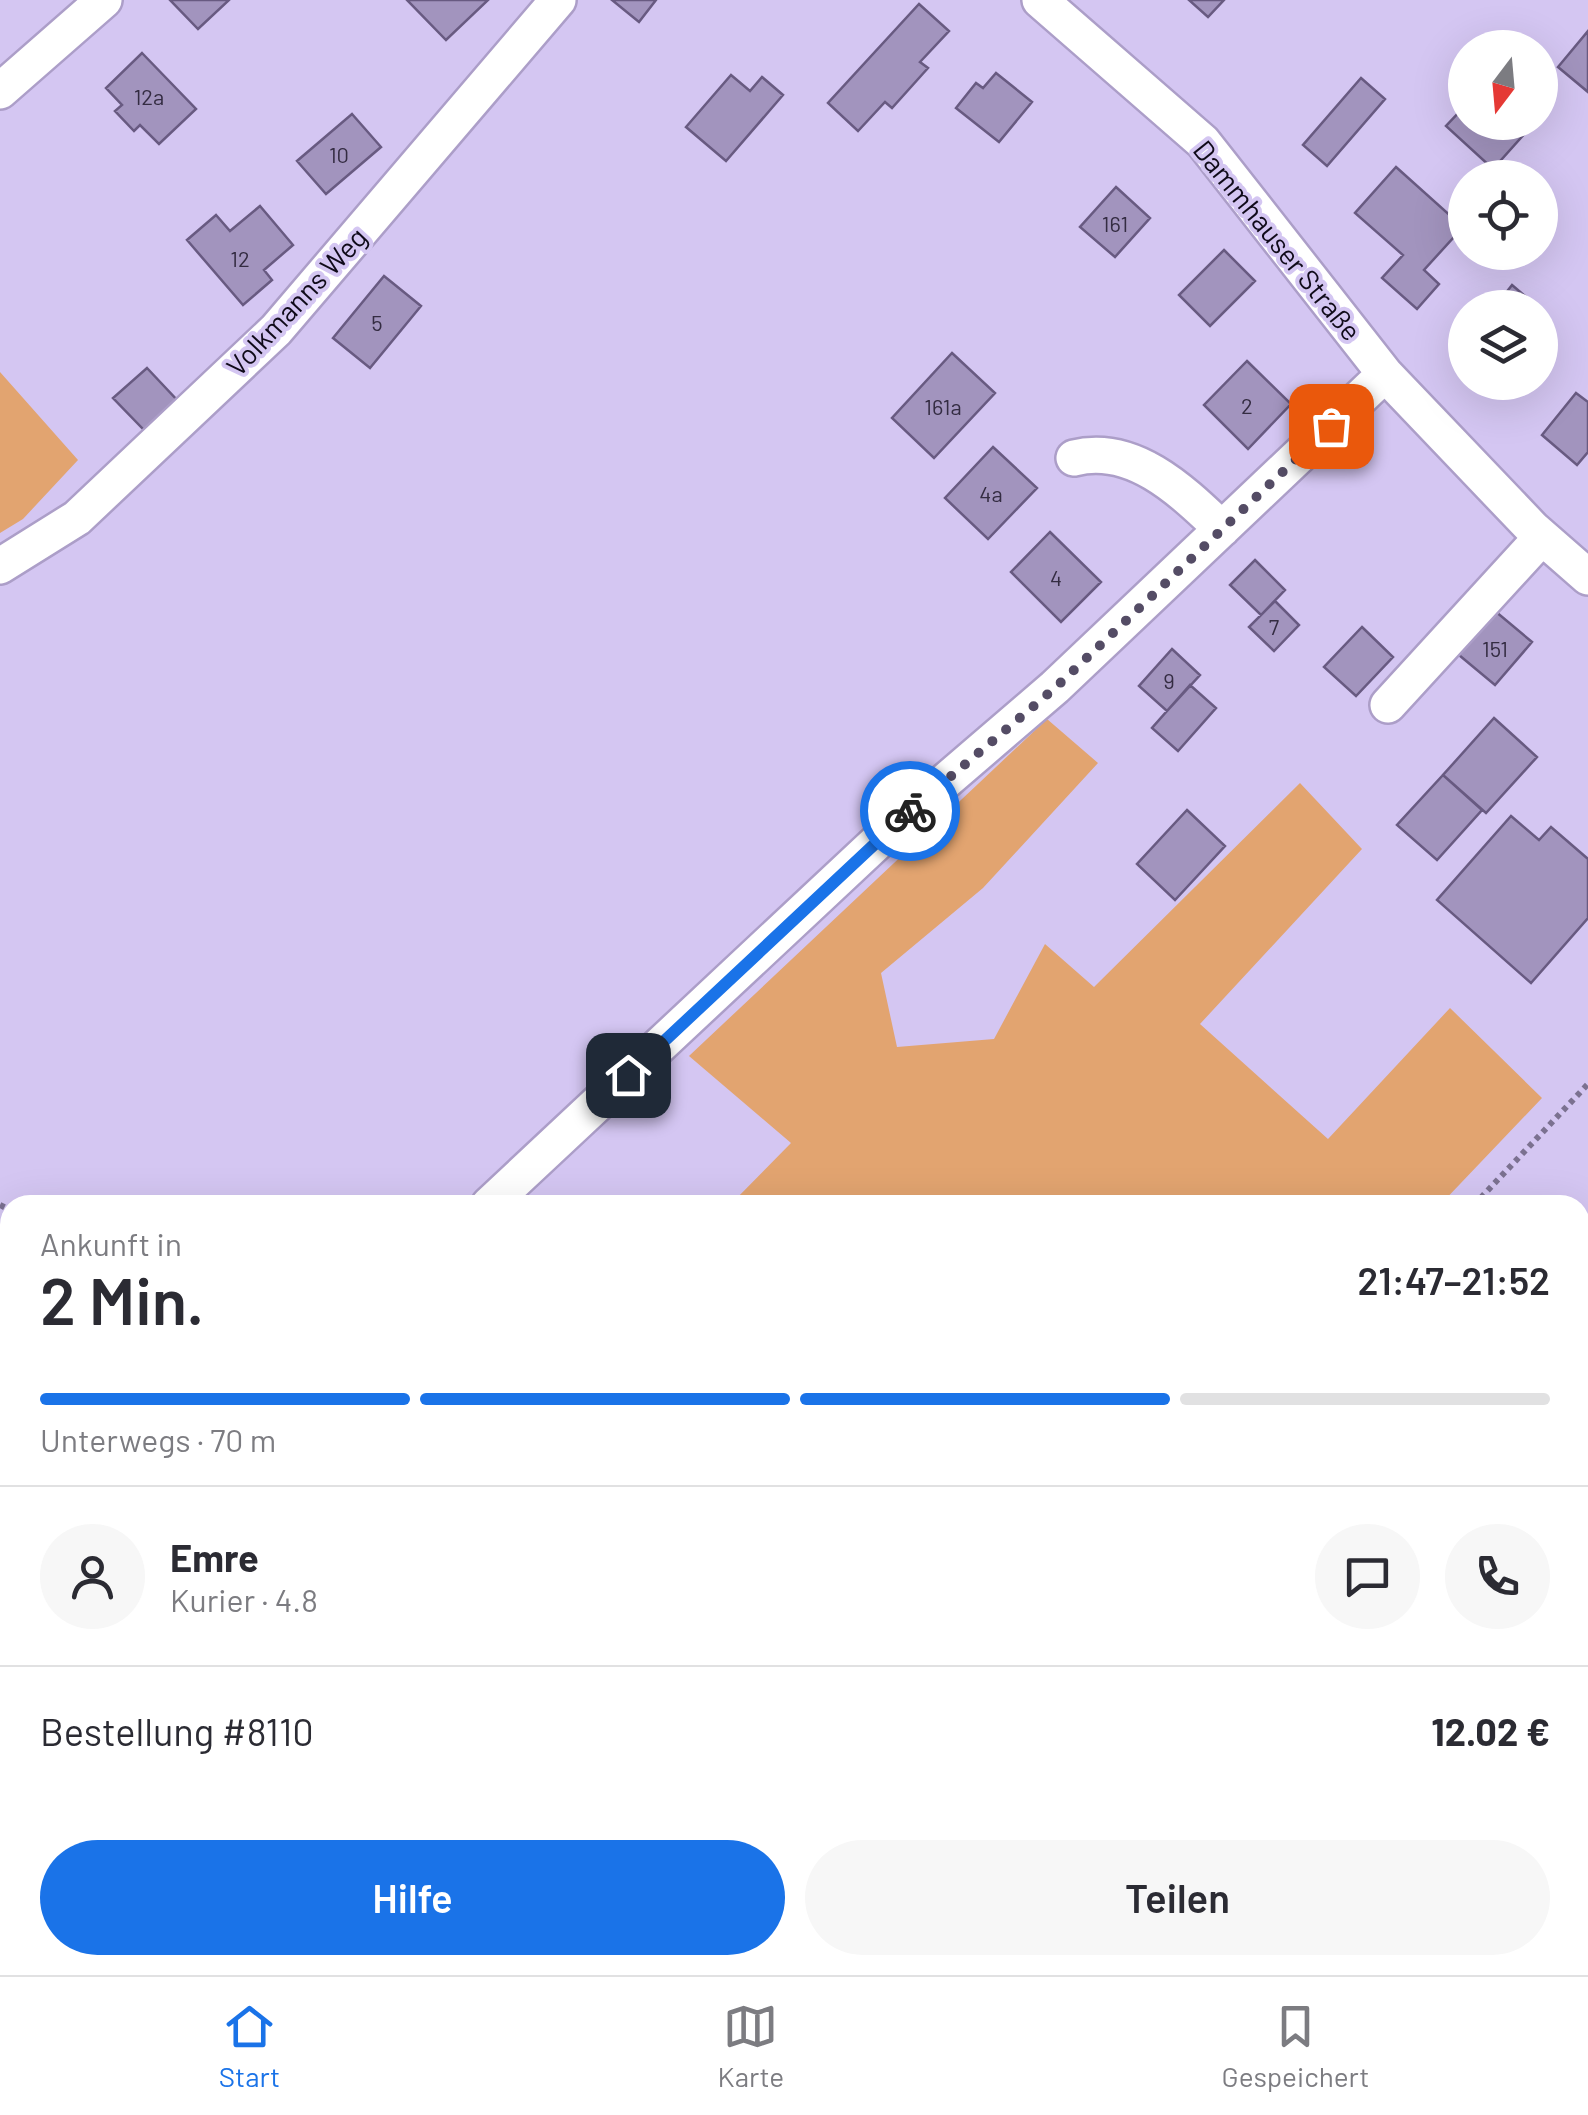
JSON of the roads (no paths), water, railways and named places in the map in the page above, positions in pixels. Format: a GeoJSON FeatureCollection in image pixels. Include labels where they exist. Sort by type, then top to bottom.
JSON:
{"type":"FeatureCollection","features":[{"type":"Feature","properties":{"kind":"street"},"geometry":{"type":"LineString","coordinates":[[0,91],[104,0]]}},
{"type":"Feature","properties":{"kind":"street","name":"Volkmanns Weg"},"geometry":{"type":"LineString","coordinates":[[0,566],[77,518],[276,330],[558,0]]}},
{"type":"Feature","properties":{"kind":"street","name":"Dammhauser Straße"},"geometry":{"type":"LineString","coordinates":[[1040,0],[1203,142],[1386,374],[1542,537],[1588,577]]}},
{"type":"Feature","properties":{"kind":"street"},"geometry":{"type":"LineString","coordinates":[[500,1195],[906,815],[1055,688],[1386,374]]}},
{"type":"Feature","properties":{"kind":"street"},"geometry":{"type":"LineString","coordinates":[[1074,458],[1094,452],[1116,454],[1143,467],[1192,501],[1222,529]]}},
{"type":"Feature","properties":{"kind":"street"},"geometry":{"type":"LineString","coordinates":[[1388,705],[1542,537]]}}]}
